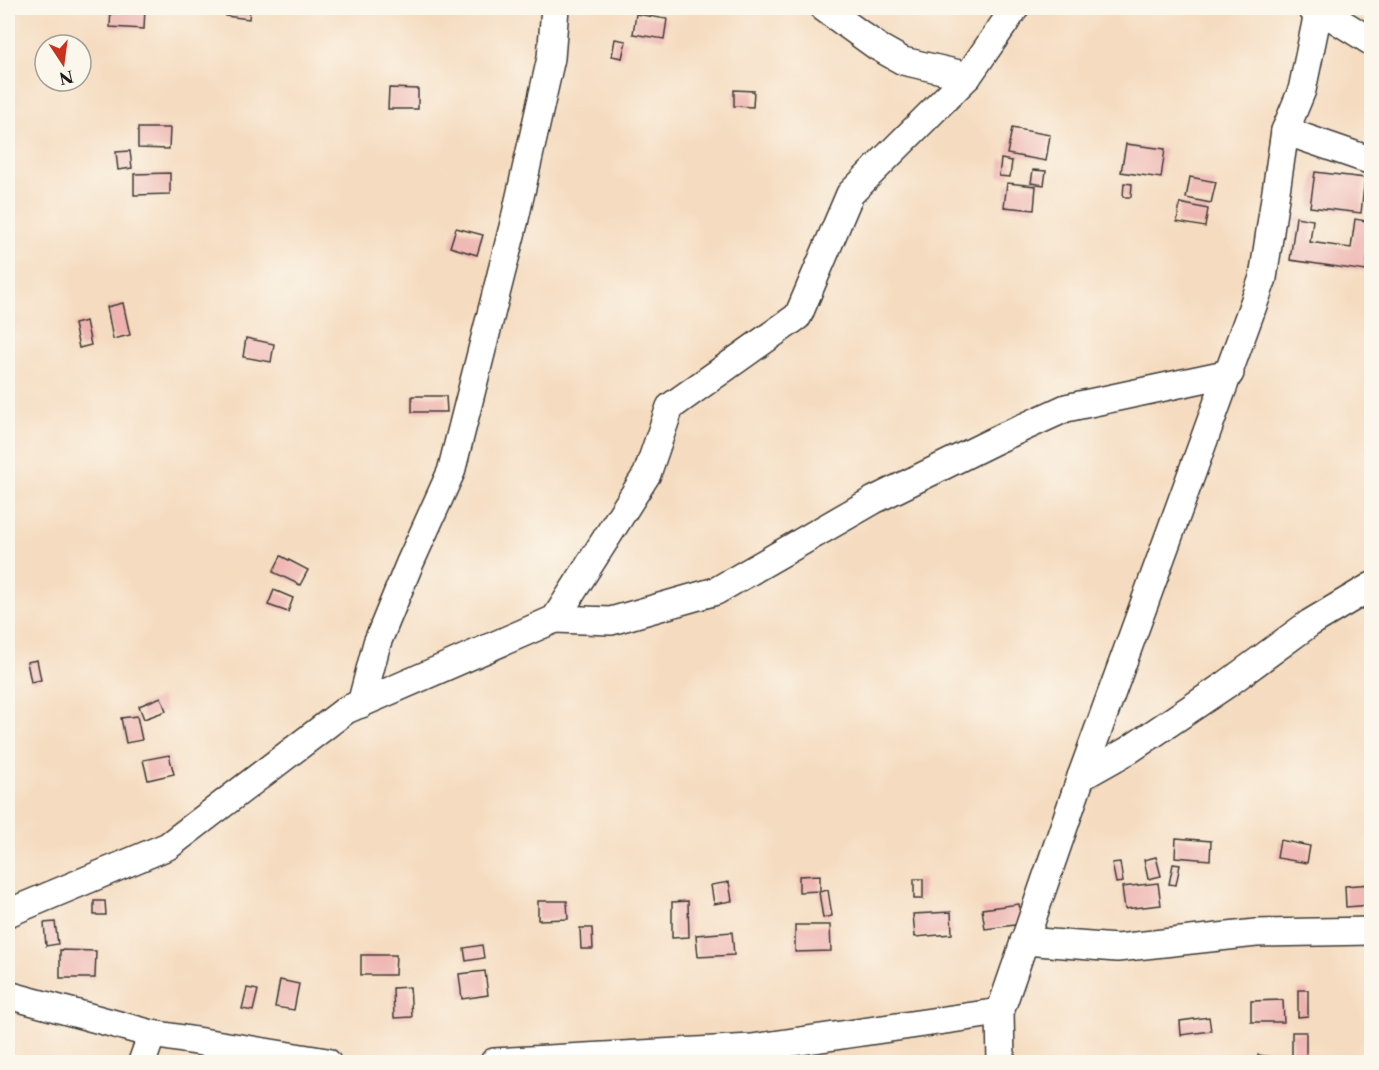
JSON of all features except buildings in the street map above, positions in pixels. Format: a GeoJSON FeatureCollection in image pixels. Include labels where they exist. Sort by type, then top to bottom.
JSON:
{"type":"FeatureCollection","features":[{"type":"Feature","properties":{"kind":"street"},"geometry":{"type":"LineString","coordinates":[[361,704],[377,643],[451,471],[514,223],[551,58],[555,8]]}},
{"type":"Feature","properties":{"kind":"street"},"geometry":{"type":"LineString","coordinates":[[824,8],[878,47],[903,61],[968,76]]}},
{"type":"Feature","properties":{"kind":"street"},"geometry":{"type":"LineString","coordinates":[[555,619],[647,474],[670,407],[798,316],[850,194],[968,76],[1015,8]]}},
{"type":"Feature","properties":{"kind":"street"},"geometry":{"type":"LineString","coordinates":[[1001,1062],[1000,1012],[1081,777],[1263,278],[1285,131],[1302,90],[1316,8],[1371,42]]}},
{"type":"Feature","properties":{"kind":"street"},"geometry":{"type":"LineString","coordinates":[[1285,131],[1371,161]]}},
{"type":"Feature","properties":{"kind":"street"},"geometry":{"type":"LineString","coordinates":[[8,913],[168,846],[346,710],[555,619],[611,621],[716,591],[874,500],[1066,408],[1230,373]]}},
{"type":"Feature","properties":{"kind":"street"},"geometry":{"type":"LineString","coordinates":[[1081,777],[1129,750],[1227,684],[1310,623],[1371,586]]}},
{"type":"Feature","properties":{"kind":"street"},"geometry":{"type":"LineString","coordinates":[[1024,941],[1117,948],[1256,933],[1371,931]]}},
{"type":"Feature","properties":{"kind":"street"},"geometry":{"type":"LineString","coordinates":[[8,995],[152,1034],[327,1062]]}},
{"type":"Feature","properties":{"kind":"street"},"geometry":{"type":"LineString","coordinates":[[494,1062],[586,1060],[752,1048],[1000,1012]]}},
{"type":"Feature","properties":{"kind":"street"},"geometry":{"type":"LineString","coordinates":[[142,1062],[152,1034]]}}]}
